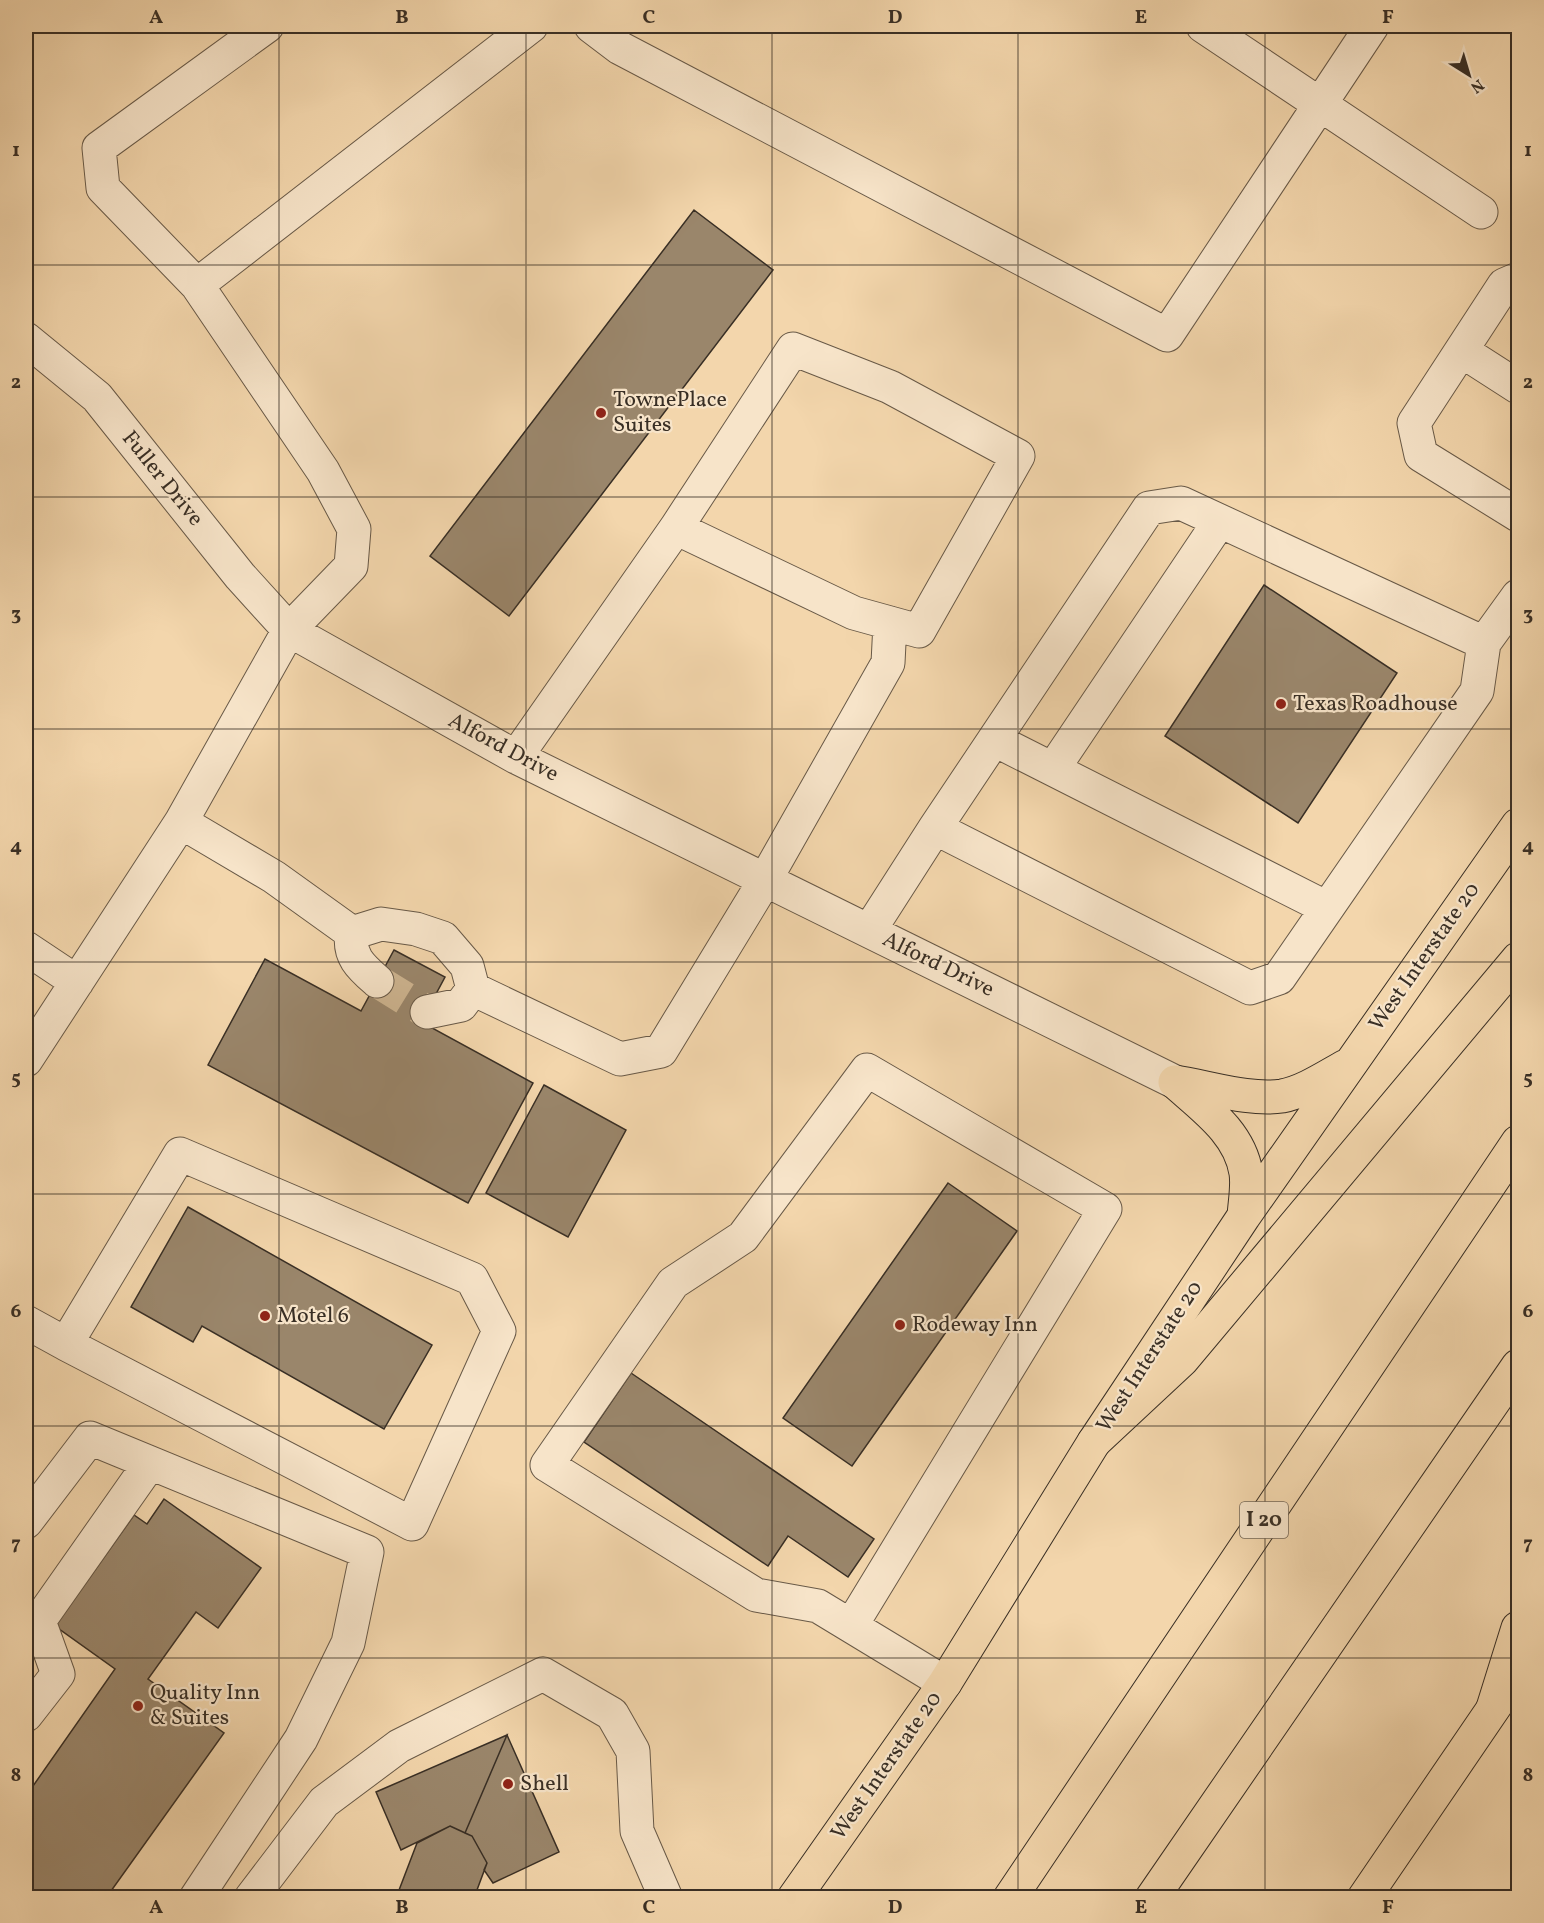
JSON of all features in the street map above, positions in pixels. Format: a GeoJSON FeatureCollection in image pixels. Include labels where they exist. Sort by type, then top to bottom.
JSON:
{"type":"FeatureCollection","features":[{"type":"Feature","properties":{"kind":"main road","name":"West Interstate 20"},"geometry":{"type":"LineString","coordinates":[[794,1898],[945,1683],[1094,1442],[1244,1216],[1518,825]]}},
{"type":"Feature","properties":{"kind":"main road"},"geometry":{"type":"LineString","coordinates":[[1094,1442],[1182,1360],[1518,959]]}},
{"type":"Feature","properties":{"kind":"main road"},"geometry":{"type":"LineString","coordinates":[[1175,1082],[1256,1097],[1283,1095],[1308,1086],[1350,1064]]}},
{"type":"Feature","properties":{"kind":"main road"},"geometry":{"type":"LineString","coordinates":[[1175,1082],[1228,1132],[1241,1151],[1247,1176],[1244,1216]]}},
{"type":"Feature","properties":{"kind":"main road","name":"I 20"},"geometry":{"type":"LineString","coordinates":[[1010,1898],[1518,1142]]}},
{"type":"Feature","properties":{"kind":"main road"},"geometry":{"type":"LineString","coordinates":[[1152,1898],[1518,1366]]}},
{"type":"Feature","properties":{"kind":"main road"},"geometry":{"type":"LineString","coordinates":[[1493,1708],[1518,1628]]}},
{"type":"Feature","properties":{"kind":"main road"},"geometry":{"type":"LineString","coordinates":[[1364,1898],[1518,1672]]}},
{"type":"Feature","properties":{"kind":"street"},"geometry":{"type":"LineString","coordinates":[[26,1060],[181,822],[289,630],[351,566],[354,529],[323,471],[197,285],[103,188],[99,148],[267,26]]}},
{"type":"Feature","properties":{"kind":"street"},"geometry":{"type":"LineString","coordinates":[[197,285],[531,26]]}},
{"type":"Feature","properties":{"kind":"street"},"geometry":{"type":"LineString","coordinates":[[591,26],[620,48],[1167,335],[1372,26]]}},
{"type":"Feature","properties":{"kind":"street"},"geometry":{"type":"LineString","coordinates":[[1203,26],[1481,212]]}},
{"type":"Feature","properties":{"kind":"street"},"geometry":{"type":"LineString","coordinates":[[1518,279],[1504,285],[1414,423],[1421,455],[1518,514]]}},
{"type":"Feature","properties":{"kind":"street","name":"Fuller Drive"},"geometry":{"type":"LineString","coordinates":[[26,339],[97,397],[240,576],[289,630]]}},
{"type":"Feature","properties":{"kind":"street"},"geometry":{"type":"LineString","coordinates":[[516,757],[676,528],[793,349],[890,387],[1018,456],[919,631],[854,613],[676,528]]}},
{"type":"Feature","properties":{"kind":"street"},"geometry":{"type":"LineString","coordinates":[[1462,351],[1518,387]]}},
{"type":"Feature","properties":{"kind":"street"},"geometry":{"type":"LineString","coordinates":[[869,931],[935,828],[1149,508],[1181,503],[1484,643]]}},
{"type":"Feature","properties":{"kind":"street"},"geometry":{"type":"LineString","coordinates":[[1053,769],[1219,522]]}},
{"type":"Feature","properties":{"kind":"street"},"geometry":{"type":"LineString","coordinates":[[935,828],[1250,988],[1279,978],[1478,691],[1484,643],[1518,596]]}},
{"type":"Feature","properties":{"kind":"street"},"geometry":{"type":"LineString","coordinates":[[352,933],[381,924],[416,928],[443,938],[466,966],[473,989],[620,1059],[661,1051],[765,880],[888,663],[890,623]]}},
{"type":"Feature","properties":{"kind":"street","name":"Alford Drive"},"geometry":{"type":"LineString","coordinates":[[289,630],[516,757],[1175,1082]]}},
{"type":"Feature","properties":{"kind":"street"},"geometry":{"type":"LineString","coordinates":[[995,740],[1327,908]]}},
{"type":"Feature","properties":{"kind":"street"},"geometry":{"type":"LineString","coordinates":[[181,822],[274,877],[352,933]]}},
{"type":"Feature","properties":{"kind":"street"},"geometry":{"type":"LineString","coordinates":[[352,933],[350,945],[357,963],[377,981]]}},
{"type":"Feature","properties":{"kind":"street"},"geometry":{"type":"LineString","coordinates":[[26,948],[77,982]]}},
{"type":"Feature","properties":{"kind":"street"},"geometry":{"type":"LineString","coordinates":[[427,1012],[461,1005],[473,989]]}},
{"type":"Feature","properties":{"kind":"street"},"geometry":{"type":"LineString","coordinates":[[851,1626],[1105,1209],[867,1070],[743,1237],[674,1283],[547,1465],[756,1595],[818,1606],[945,1683]]}},
{"type":"Feature","properties":{"kind":"street"},"geometry":{"type":"LineString","coordinates":[[26,1322],[66,1344],[412,1524],[499,1331],[472,1279],[180,1154],[66,1344]]}},
{"type":"Feature","properties":{"kind":"street"},"geometry":{"type":"LineString","coordinates":[[26,1522],[90,1438],[367,1552],[348,1643],[301,1739],[196,1898]]}},
{"type":"Feature","properties":{"kind":"street"},"geometry":{"type":"LineString","coordinates":[[26,1715],[58,1674],[39,1621],[150,1463]]}},
{"type":"Feature","properties":{"kind":"street"},"geometry":{"type":"LineString","coordinates":[[251,1898],[324,1802],[399,1746],[543,1674],[612,1714],[633,1751],[637,1831],[666,1898]]}},
{"type":"Feature","properties":{"kind":"building","name":"TownePlace Suites"},"geometry":{"type":"Polygon","coordinates":[[[694,210],[773,270],[509,616],[430,556],[694,210]]]}},
{"type":"Feature","properties":{"kind":"building","name":"Texas Roadhouse"},"geometry":{"type":"Polygon","coordinates":[[[1264,585],[1397,673],[1298,823],[1165,736],[1264,585]]]}},
{"type":"Feature","properties":{"kind":"building"},"geometry":{"type":"Polygon","coordinates":[[[394,950],[445,977],[421,1022],[533,1083],[468,1203],[208,1065],[265,959],[361,1011],[394,950]]]}},
{"type":"Feature","properties":{"kind":"building"},"geometry":{"type":"Polygon","coordinates":[[[544,1085],[626,1130],[568,1237],[486,1193],[544,1085]]]}},
{"type":"Feature","properties":{"kind":"building","name":"Rodeway Inn"},"geometry":{"type":"Polygon","coordinates":[[[948,1183],[1017,1231],[852,1466],[783,1418],[948,1183]]]}},
{"type":"Feature","properties":{"kind":"building","name":"Motel 6"},"geometry":{"type":"Polygon","coordinates":[[[188,1207],[432,1345],[384,1429],[202,1326],[193,1342],[131,1307],[188,1207]]]}},
{"type":"Feature","properties":{"kind":"building"},"geometry":{"type":"Polygon","coordinates":[[[631,1373],[874,1539],[848,1577],[788,1536],[768,1566],[584,1442],[631,1373]]]}},
{"type":"Feature","properties":{"kind":"building","name":"Quality Inn & Suites"},"geometry":{"type":"Polygon","coordinates":[[[164,1499],[261,1568],[218,1628],[196,1612],[148,1679],[224,1733],[106,1898],[26,1898],[26,1796],[115,1669],[55,1626],[134,1515],[147,1524],[164,1499]]]}},
{"type":"Feature","properties":{"kind":"building","name":"Shell"},"geometry":{"type":"Polygon","coordinates":[[[507,1735],[559,1852],[493,1883],[484,1870],[487,1863],[472,1836],[465,1833],[507,1735]]]}},
{"type":"Feature","properties":{"kind":"building"},"geometry":{"type":"Polygon","coordinates":[[[507,1735],[465,1833],[450,1826],[401,1850],[376,1792],[507,1735]]]}},
{"type":"Feature","properties":{"kind":"building","name":"Shell"},"geometry":{"type":"Polygon","coordinates":[[[450,1826],[472,1836],[487,1863],[474,1898],[396,1898],[417,1843],[450,1826]]]}},
{"type":"Feature","properties":{"kind":"tunnel"},"geometry":{"type":"LineString","coordinates":[[377,981],[427,1012]]}},
{"type":"Feature","properties":{"kind":"place","name":"TownePlace Suites"},"geometry":{"type":"Point","coordinates":[601,413]}},
{"type":"Feature","properties":{"kind":"place","name":"Texas Roadhouse"},"geometry":{"type":"Point","coordinates":[1281,704]}},
{"type":"Feature","properties":{"kind":"place","name":"Motel 6"},"geometry":{"type":"Point","coordinates":[265,1316]}},
{"type":"Feature","properties":{"kind":"place","name":"Rodeway Inn"},"geometry":{"type":"Point","coordinates":[900,1325]}},
{"type":"Feature","properties":{"kind":"place","name":"Quality Inn & Suites"},"geometry":{"type":"Point","coordinates":[138,1706]}},
{"type":"Feature","properties":{"kind":"place","name":"Shell"},"geometry":{"type":"Point","coordinates":[508,1784]}}]}
